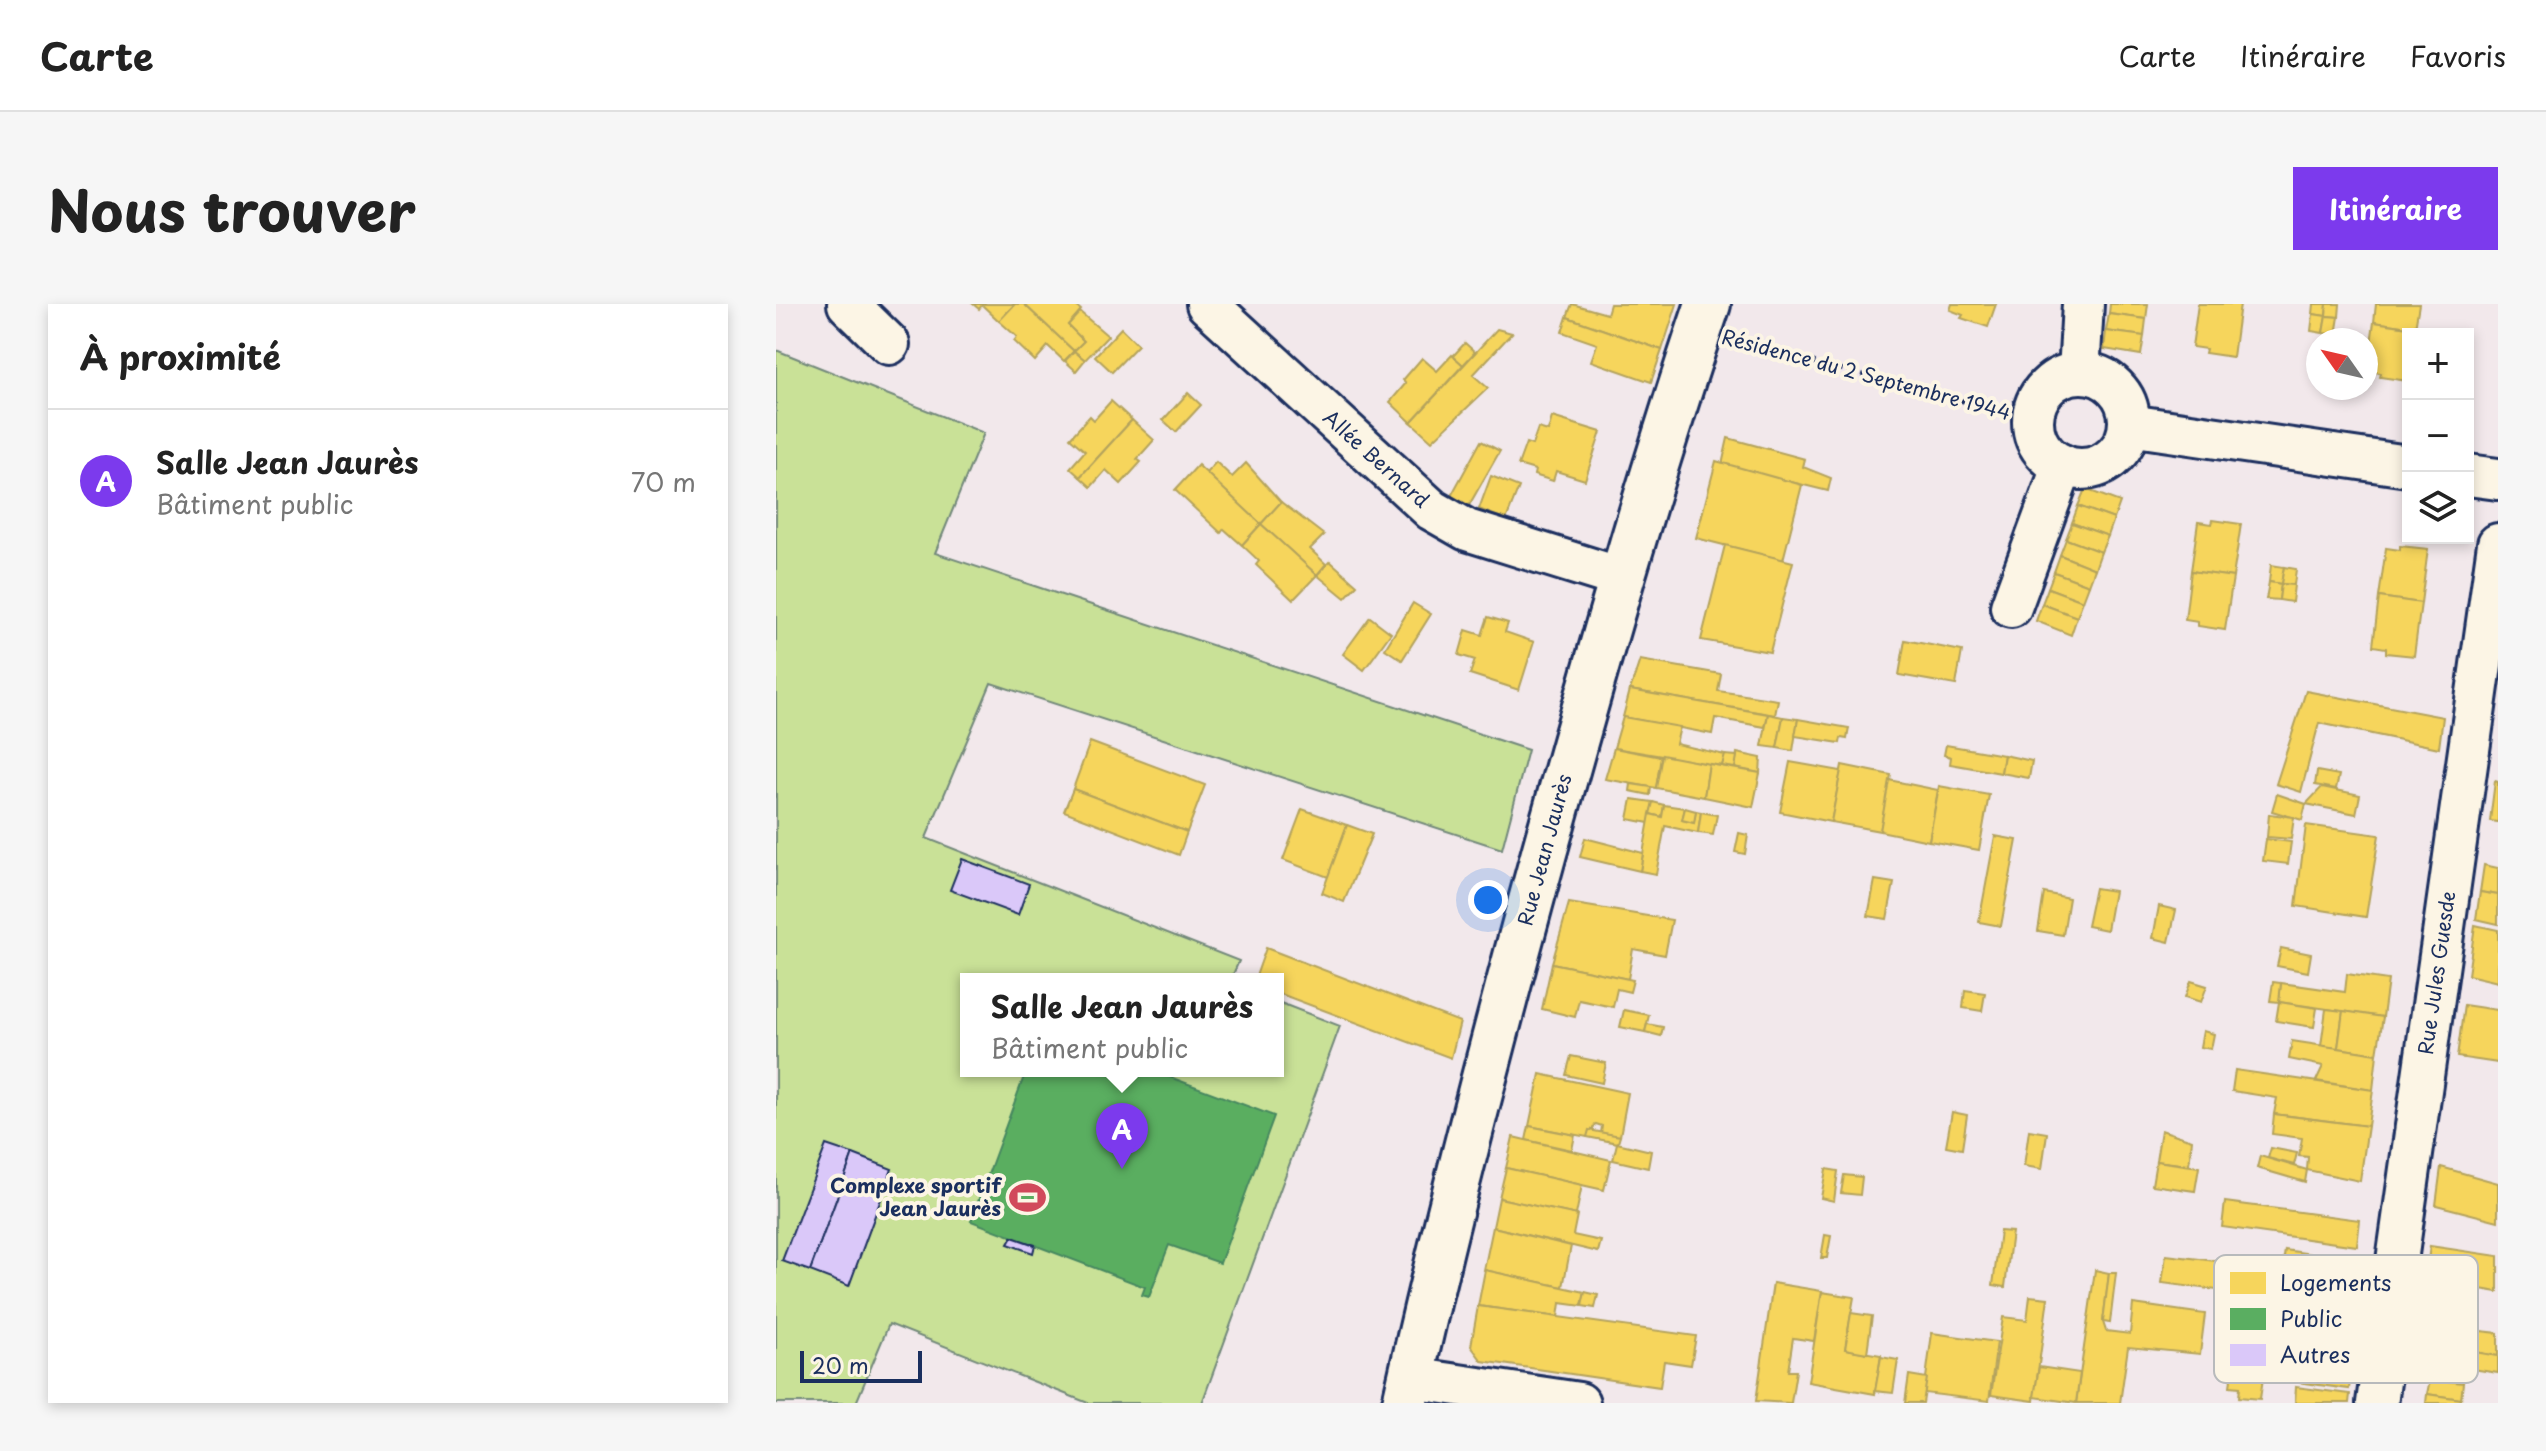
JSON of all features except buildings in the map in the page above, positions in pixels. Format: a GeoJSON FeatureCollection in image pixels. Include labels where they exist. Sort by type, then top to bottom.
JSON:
{"type":"FeatureCollection","features":[{"type":"Feature","properties":{"kind":"street"},"geometry":{"type":"LineString","coordinates":[[848,304],[889,344]]}},
{"type":"Feature","properties":{"kind":"street","name":"Allée Bernard"},"geometry":{"type":"LineString","coordinates":[[1207,304],[1432,510],[1467,530],[1621,578]]}},
{"type":"Feature","properties":{"kind":"street"},"geometry":{"type":"LineString","coordinates":[[2079,373],[2083,304]]}},
{"type":"Feature","properties":{"kind":"street","name":"Rue Jean Jaurès"},"geometry":{"type":"LineString","coordinates":[[1408,1390],[1461,1156],[1621,578],[1703,318]]}},
{"type":"Feature","properties":{"kind":"street"},"geometry":{"type":"LineString","coordinates":[[2079,373],[2105,379],[2119,391],[2127,407],[2129,425],[2123,444],[2109,459],[2092,468],[2063,465],[2038,443],[2033,419],[2037,402],[2047,387],[2061,377],[2079,373]]}},
{"type":"Feature","properties":{"kind":"street"},"geometry":{"type":"LineString","coordinates":[[2129,425],[2402,465]]}},
{"type":"Feature","properties":{"kind":"street"},"geometry":{"type":"LineString","coordinates":[[2011,607],[2063,465]]}},
{"type":"Feature","properties":{"kind":"street"},"geometry":{"type":"LineString","coordinates":[[2474,476],[2498,479]]}},
{"type":"Feature","properties":{"kind":"street","name":"Rue Jules Guesde"},"geometry":{"type":"LineString","coordinates":[[2398,1255],[2498,544]]}},
{"type":"Feature","properties":{"kind":"street","name":"Rue Jules Guesde"},"geometry":{"type":"LineString","coordinates":[[2377,1403],[2380,1383]]}},
{"type":"Feature","properties":{"kind":"street"},"geometry":{"type":"LineString","coordinates":[[1408,1390],[1579,1403]]}},
{"type":"Feature","properties":{"kind":"path","name":"Résidence du 2 Septembre 1944"},"geometry":{"type":"LineString","coordinates":[[1703,318],[2033,419]]}},
{"type":"Feature","properties":{"kind":"green space","name":"Complexe sportif Jean Jaurès"},"geometry":{"type":"Polygon","coordinates":[[[776,350],[984,433],[935,553],[1528,750],[1502,849],[991,683],[926,838],[1239,961],[1234,973],[960,973],[960,1077],[1284,1077],[1284,1004],[1340,1026],[1202,1403],[1088,1403],[889,1324],[856,1403],[776,1403],[776,350]]]}},
{"type":"Feature","properties":{"kind":"place","name":"Salle Jean Jaurès"},"geometry":{"type":"Point","coordinates":[1122,1169]}},
{"type":"Feature","properties":{"kind":"place","name":"Complexe sportif Jean Jaurès"},"geometry":{"type":"Point","coordinates":[1027,1197]}}]}
